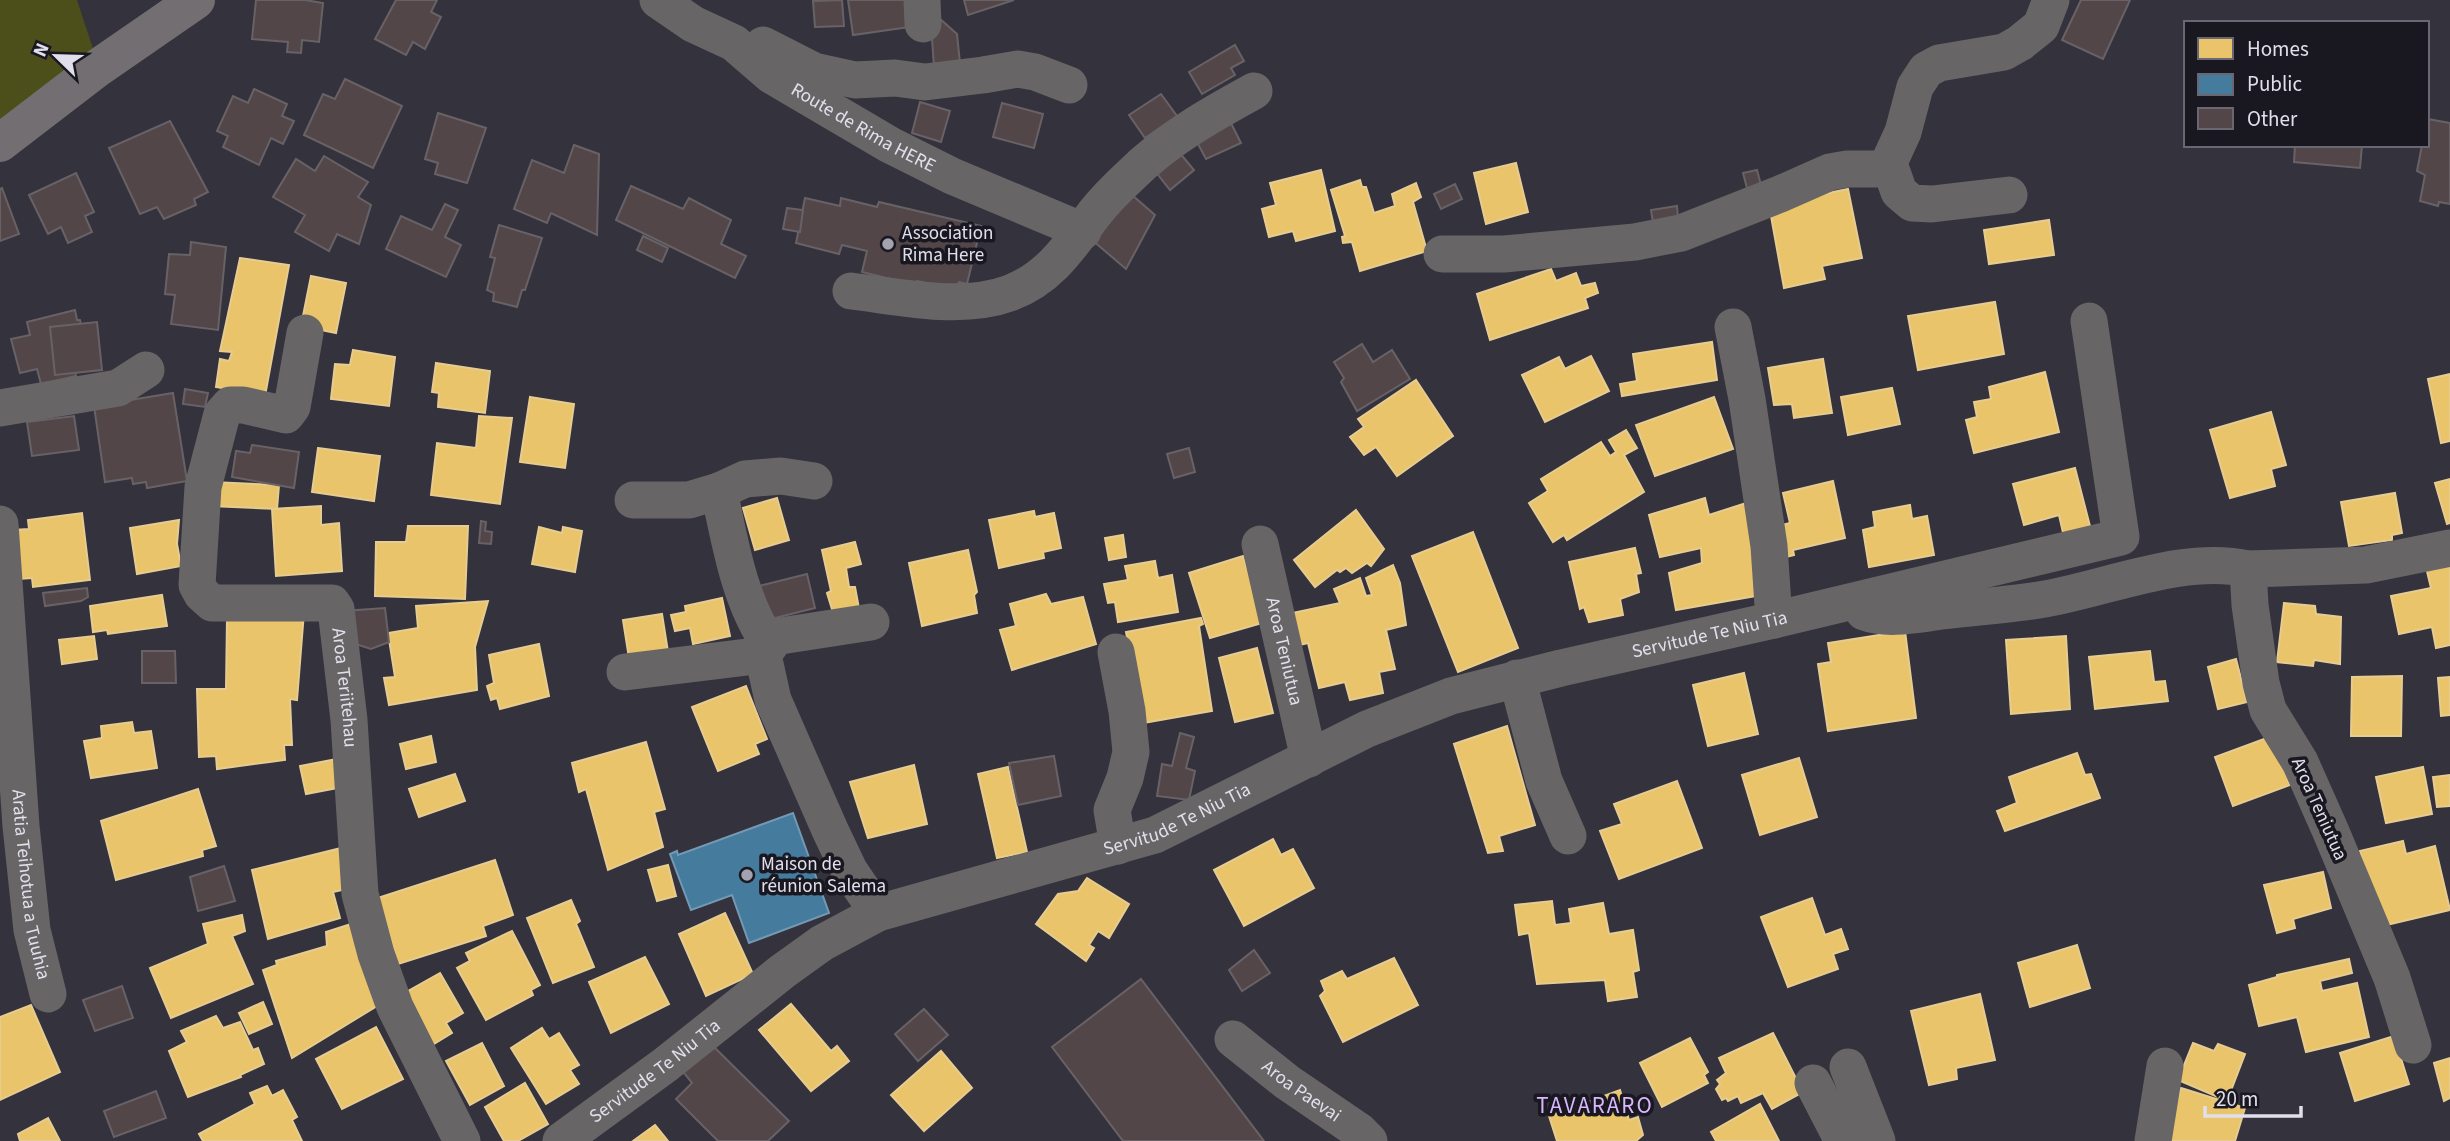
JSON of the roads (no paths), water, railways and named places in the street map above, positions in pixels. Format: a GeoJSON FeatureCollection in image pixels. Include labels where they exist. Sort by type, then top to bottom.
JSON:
{"type":"FeatureCollection","features":[{"type":"Feature","properties":{"kind":"main road"},"geometry":{"type":"LineString","coordinates":[[0,143],[99,67],[196,0]]}},
{"type":"Feature","properties":{"kind":"street","name":"Route de Rima HERE"},"geometry":{"type":"LineString","coordinates":[[658,0],[693,24],[734,43],[771,75],[890,145],[953,176],[1083,231]]}},
{"type":"Feature","properties":{"kind":"street"},"geometry":{"type":"LineString","coordinates":[[1886,169],[1903,132],[1915,88],[1926,70],[1939,63],[2004,52],[2021,43],[2041,26],[2051,0]]}},
{"type":"Feature","properties":{"kind":"street"},"geometry":{"type":"LineString","coordinates":[[693,24],[717,24],[814,71],[855,80],[895,78],[925,82],[1018,69],[1035,72],[1069,85]]}},
{"type":"Feature","properties":{"kind":"street"},"geometry":{"type":"LineString","coordinates":[[852,291],[945,301],[983,299],[1010,293],[1040,279],[1067,252],[1096,212],[1132,173],[1209,115],[1254,91]]}},
{"type":"Feature","properties":{"kind":"street"},"geometry":{"type":"LineString","coordinates":[[1442,254],[1504,254],[1635,242],[1681,233],[1830,172],[1886,169],[1892,173],[1899,192],[1912,203],[1932,204],[2009,195]]}},
{"type":"Feature","properties":{"kind":"street","name":"Servitude Te Niu Tia"},"geometry":{"type":"LineString","coordinates":[[561,1141],[665,1065],[783,971],[822,943],[878,913],[1155,835],[1378,724],[1451,696],[1517,678],[2121,537],[2089,321]]}},
{"type":"Feature","properties":{"kind":"street"},"geometry":{"type":"LineString","coordinates":[[1733,327],[1747,398],[1769,547],[1774,620]]}},
{"type":"Feature","properties":{"kind":"street","name":"Aroa Teriitehau"},"geometry":{"type":"LineString","coordinates":[[305,333],[292,407],[286,415],[243,405],[230,405],[222,414],[203,486],[197,585],[212,603],[331,603],[336,609],[349,720],[360,894],[394,1007],[462,1141]]}},
{"type":"Feature","properties":{"kind":"street"},"geometry":{"type":"LineString","coordinates":[[0,408],[118,388],[146,370]]}},
{"type":"Feature","properties":{"kind":"street"},"geometry":{"type":"LineString","coordinates":[[633,500],[689,500],[719,491],[745,479],[781,476],[814,481]]}},
{"type":"Feature","properties":{"kind":"street"},"geometry":{"type":"LineString","coordinates":[[719,491],[735,562],[767,650],[772,699],[849,870],[878,913]]}},
{"type":"Feature","properties":{"kind":"street","name":"Aratia Teihotua a Tuuhia"},"geometry":{"type":"LineString","coordinates":[[0,524],[21,826],[32,930],[48,994]]}},
{"type":"Feature","properties":{"kind":"street","name":"Aroa Teniutua"},"geometry":{"type":"LineString","coordinates":[[1260,544],[1309,759]]}},
{"type":"Feature","properties":{"kind":"street"},"geometry":{"type":"LineString","coordinates":[[1843,604],[1870,614],[1901,616],[2039,600],[2182,568],[2232,565],[2248,569],[2366,565],[2450,548]]}},
{"type":"Feature","properties":{"kind":"street","name":"Aroa Teniutua"},"geometry":{"type":"LineString","coordinates":[[2248,569],[2257,657],[2268,710],[2300,762],[2331,832],[2392,978],[2413,1045]]}},
{"type":"Feature","properties":{"kind":"street"},"geometry":{"type":"LineString","coordinates":[[767,650],[774,637],[871,622]]}},
{"type":"Feature","properties":{"kind":"street"},"geometry":{"type":"LineString","coordinates":[[625,672],[767,650]]}},
{"type":"Feature","properties":{"kind":"street"},"geometry":{"type":"LineString","coordinates":[[1116,652],[1128,711],[1131,752],[1125,778],[1112,810],[1118,846]]}},
{"type":"Feature","properties":{"kind":"street"},"geometry":{"type":"LineString","coordinates":[[1517,678],[1544,781],[1568,836]]}},
{"type":"Feature","properties":{"kind":"street","name":"Aroa Paevai"},"geometry":{"type":"LineString","coordinates":[[1233,1039],[1369,1141]]}},
{"type":"Feature","properties":{"kind":"street"},"geometry":{"type":"LineString","coordinates":[[2153,1141],[2165,1066]]}},
{"type":"Feature","properties":{"kind":"street"},"geometry":{"type":"LineString","coordinates":[[1848,1067],[1877,1141]]}},
{"type":"Feature","properties":{"kind":"street"},"geometry":{"type":"LineString","coordinates":[[1813,1083],[1843,1141]]}},
{"type":"Feature","properties":{"kind":"place","name":"Association Rima Here"},"geometry":{"type":"Point","coordinates":[888,244]}},
{"type":"Feature","properties":{"kind":"place","name":"Maison de réunion Salema"},"geometry":{"type":"Point","coordinates":[747,875]}},
{"type":"Feature","properties":{"kind":"district","name":"TAVARARO"},"geometry":{"type":"Point","coordinates":[1595,1105]}}]}
